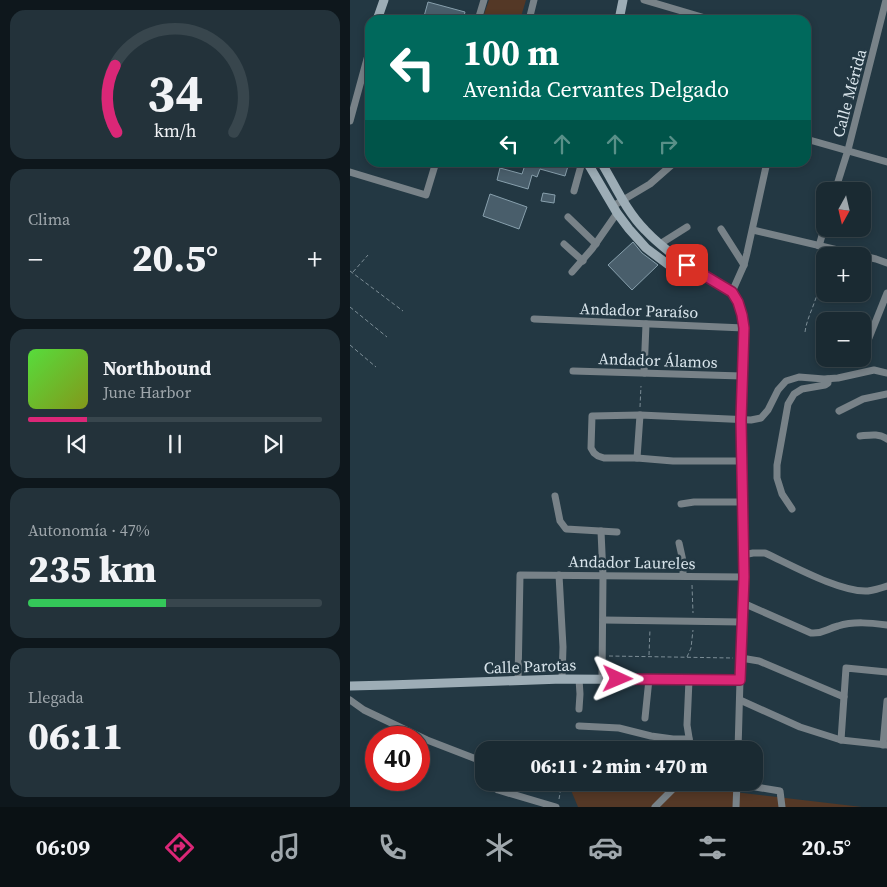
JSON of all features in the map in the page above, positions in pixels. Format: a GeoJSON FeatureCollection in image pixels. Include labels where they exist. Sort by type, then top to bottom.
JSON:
{"type":"FeatureCollection","features":[{"type":"Feature","properties":{"kind":"street"},"geometry":{"type":"LineString","coordinates":[[379,15],[384,0]]}},
{"type":"Feature","properties":{"kind":"street"},"geometry":{"type":"LineString","coordinates":[[480,15],[484,0]]}},
{"type":"Feature","properties":{"kind":"street"},"geometry":{"type":"LineString","coordinates":[[530,15],[534,0]]}},
{"type":"Feature","properties":{"kind":"street"},"geometry":{"type":"LineString","coordinates":[[620,15],[623,0]]}},
{"type":"Feature","properties":{"kind":"street"},"geometry":{"type":"LineString","coordinates":[[644,0],[695,15]]}},
{"type":"Feature","properties":{"kind":"street","name":"Calle Mérida"},"geometry":{"type":"LineString","coordinates":[[838,182],[848,150],[886,0]]}},
{"type":"Feature","properties":{"kind":"street"},"geometry":{"type":"LineString","coordinates":[[350,121],[353,98],[365,63]]}},
{"type":"Feature","properties":{"kind":"street"},"geometry":{"type":"LineString","coordinates":[[811,140],[887,162]]}},
{"type":"Feature","properties":{"kind":"street"},"geometry":{"type":"LineString","coordinates":[[350,172],[426,195],[434,167]]}},
{"type":"Feature","properties":{"kind":"street"},"geometry":{"type":"LineString","coordinates":[[574,191],[581,167]]}},
{"type":"Feature","properties":{"kind":"street"},"geometry":{"type":"LineString","coordinates":[[590,167],[615,209],[646,248],[678,272],[690,276],[702,274]]}},
{"type":"Feature","properties":{"kind":"street"},"geometry":{"type":"LineString","coordinates":[[605,167],[623,200],[644,230],[662,247],[732,292],[738,302],[742,315],[744,328],[741,420],[744,577],[738,741]]}},
{"type":"Feature","properties":{"kind":"street"},"geometry":{"type":"LineString","coordinates":[[572,272],[596,244],[615,209],[623,200],[650,184],[669,167]]}},
{"type":"Feature","properties":{"kind":"street"},"geometry":{"type":"LineString","coordinates":[[732,292],[744,265],[766,167]]}},
{"type":"Feature","properties":{"kind":"street"},"geometry":{"type":"LineString","coordinates":[[568,217],[596,244]]}},
{"type":"Feature","properties":{"kind":"street"},"geometry":{"type":"LineString","coordinates":[[658,257],[662,247],[687,227]]}},
{"type":"Feature","properties":{"kind":"street"},"geometry":{"type":"LineString","coordinates":[[721,229],[744,265]]}},
{"type":"Feature","properties":{"kind":"street"},"geometry":{"type":"LineString","coordinates":[[753,230],[887,263]]}},
{"type":"Feature","properties":{"kind":"street"},"geometry":{"type":"LineString","coordinates":[[819,246],[821,238]]}},
{"type":"Feature","properties":{"kind":"street"},"geometry":{"type":"LineString","coordinates":[[564,244],[582,261]]}},
{"type":"Feature","properties":{"kind":"street"},"geometry":{"type":"LineString","coordinates":[[871,333],[887,293]]}},
{"type":"Feature","properties":{"kind":"street","name":"Andador Paraíso"},"geometry":{"type":"LineString","coordinates":[[534,319],[744,328]]}},
{"type":"Feature","properties":{"kind":"street"},"geometry":{"type":"LineString","coordinates":[[644,373],[646,324]]}},
{"type":"Feature","properties":{"kind":"street"},"geometry":{"type":"LineString","coordinates":[[742,461],[604,458],[594,453],[591,448],[592,416],[640,415],[741,420],[761,418],[768,410],[778,390],[786,381],[799,377],[838,378],[874,370],[887,372]]}},
{"type":"Feature","properties":{"kind":"street","name":"Andador Álamos"},"geometry":{"type":"LineString","coordinates":[[573,371],[742,376]]}},
{"type":"Feature","properties":{"kind":"street"},"geometry":{"type":"LineString","coordinates":[[792,509],[782,494],[777,478],[776,465],[788,404],[794,394],[802,389],[828,383],[828,378]]}},
{"type":"Feature","properties":{"kind":"street"},"geometry":{"type":"LineString","coordinates":[[839,411],[863,399],[887,394]]}},
{"type":"Feature","properties":{"kind":"street"},"geometry":{"type":"LineString","coordinates":[[638,458],[640,415]]}},
{"type":"Feature","properties":{"kind":"street"},"geometry":{"type":"LineString","coordinates":[[860,436],[875,435],[883,436],[887,439]]}},
{"type":"Feature","properties":{"kind":"street"},"geometry":{"type":"LineString","coordinates":[[555,496],[560,521],[566,529],[617,532]]}},
{"type":"Feature","properties":{"kind":"street"},"geometry":{"type":"LineString","coordinates":[[681,504],[694,502],[742,502]]}},
{"type":"Feature","properties":{"kind":"street"},"geometry":{"type":"LineString","coordinates":[[601,532],[603,576],[602,679]]}},
{"type":"Feature","properties":{"kind":"street"},"geometry":{"type":"LineString","coordinates":[[679,544],[682,552],[683,576]]}},
{"type":"Feature","properties":{"kind":"street"},"geometry":{"type":"LineString","coordinates":[[744,555],[765,553],[834,584],[852,589],[867,591],[887,586]]}},
{"type":"Feature","properties":{"kind":"street","name":"Andador Laureles"},"geometry":{"type":"LineString","coordinates":[[518,681],[520,575],[744,577]]}},
{"type":"Feature","properties":{"kind":"street"},"geometry":{"type":"LineString","coordinates":[[559,575],[563,647],[562,678]]}},
{"type":"Feature","properties":{"kind":"street"},"geometry":{"type":"LineString","coordinates":[[743,603],[810,633],[819,634],[836,626],[854,623],[887,625]]}},
{"type":"Feature","properties":{"kind":"street"},"geometry":{"type":"LineString","coordinates":[[603,620],[742,622]]}},
{"type":"Feature","properties":{"kind":"street"},"geometry":{"type":"LineString","coordinates":[[741,658],[760,662],[844,697]]}},
{"type":"Feature","properties":{"kind":"street"},"geometry":{"type":"LineString","coordinates":[[841,740],[846,668],[887,672]]}},
{"type":"Feature","properties":{"kind":"street","name":"Calle Parotas"},"geometry":{"type":"LineString","coordinates":[[350,686],[562,678],[740,680]]}},
{"type":"Feature","properties":{"kind":"street"},"geometry":{"type":"LineString","coordinates":[[578,679],[579,709]]}},
{"type":"Feature","properties":{"kind":"street"},"geometry":{"type":"LineString","coordinates":[[645,718],[650,680]]}},
{"type":"Feature","properties":{"kind":"street"},"geometry":{"type":"LineString","coordinates":[[579,726],[619,728],[651,736],[689,739],[687,725],[689,680]]}},
{"type":"Feature","properties":{"kind":"street"},"geometry":{"type":"LineString","coordinates":[[350,700],[364,710],[427,740],[475,759]]}},
{"type":"Feature","properties":{"kind":"street"},"geometry":{"type":"LineString","coordinates":[[740,700],[800,726],[841,740],[885,745],[887,702]]}},
{"type":"Feature","properties":{"kind":"street"},"geometry":{"type":"LineString","coordinates":[[763,788],[780,791],[782,807]]}},
{"type":"Feature","properties":{"kind":"street"},"geometry":{"type":"LineString","coordinates":[[501,791],[556,807]]}},
{"type":"Feature","properties":{"kind":"street"},"geometry":{"type":"LineString","coordinates":[[655,807],[671,791]]}},
{"type":"Feature","properties":{"kind":"street"},"geometry":{"type":"LineString","coordinates":[[736,807],[737,791]]}},
{"type":"Feature","properties":{"kind":"path"},"geometry":{"type":"LineString","coordinates":[[805,332],[806,322],[818,290],[819,246]]}},
{"type":"Feature","properties":{"kind":"path"},"geometry":{"type":"LineString","coordinates":[[353,273],[368,255]]}},
{"type":"Feature","properties":{"kind":"path"},"geometry":{"type":"LineString","coordinates":[[350,271],[403,311]]}},
{"type":"Feature","properties":{"kind":"path"},"geometry":{"type":"LineString","coordinates":[[350,307],[387,337]]}},
{"type":"Feature","properties":{"kind":"path"},"geometry":{"type":"LineString","coordinates":[[350,345],[376,366]]}},
{"type":"Feature","properties":{"kind":"path"},"geometry":{"type":"LineString","coordinates":[[640,415],[641,386]]}},
{"type":"Feature","properties":{"kind":"path"},"geometry":{"type":"LineString","coordinates":[[649,656],[651,621]]}},
{"type":"Feature","properties":{"kind":"path"},"geometry":{"type":"LineString","coordinates":[[602,656],[741,658]]}},
{"type":"Feature","properties":{"kind":"path"},"geometry":{"type":"LineString","coordinates":[[559,799],[560,791]]}},
{"type":"Feature","properties":{"kind":"shaded area"},"geometry":{"type":"Polygon","coordinates":[[[489,0],[526,0],[522,15],[484,15],[489,0]]]}},
{"type":"Feature","properties":{"kind":"shaded area"},"geometry":{"type":"Polygon","coordinates":[[[571,791],[727,791],[862,807],[578,807],[571,791]]]}},
{"type":"Feature","properties":{"kind":"building"},"geometry":{"type":"Polygon","coordinates":[[[428,2],[465,12],[464,15],[424,15],[428,2]]]}},
{"type":"Feature","properties":{"kind":"building"},"geometry":{"type":"Polygon","coordinates":[[[524,167],[568,167],[565,176],[540,169],[537,177],[532,175],[528,189],[497,180],[500,168],[522,174],[524,167]]]}},
{"type":"Feature","properties":{"kind":"building"},"geometry":{"type":"Polygon","coordinates":[[[543,193],[555,195],[554,203],[541,201],[543,193]]]}},
{"type":"Feature","properties":{"kind":"building"},"geometry":{"type":"Polygon","coordinates":[[[490,194],[527,207],[519,229],[483,216],[490,194]]]}},
{"type":"Feature","properties":{"kind":"building"},"geometry":{"type":"Polygon","coordinates":[[[633,242],[642,253],[658,265],[632,290],[608,265],[633,242]]]}},
{"type":"Feature","properties":{"kind":"route"},"geometry":{"type":"LineString","coordinates":[[618,679],[740,680],[744,577],[741,420],[744,328],[738,302],[732,292],[687,265]]}}]}
